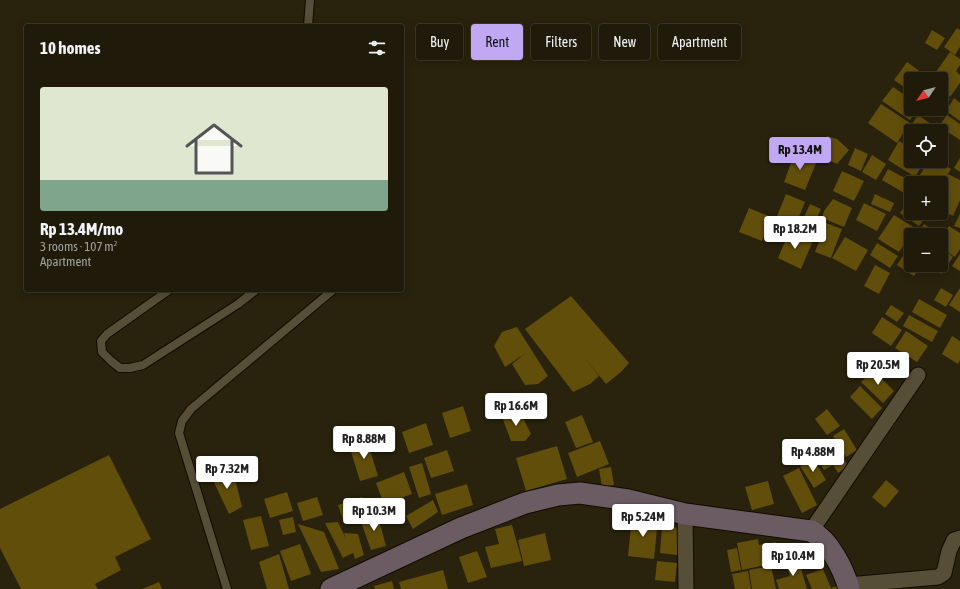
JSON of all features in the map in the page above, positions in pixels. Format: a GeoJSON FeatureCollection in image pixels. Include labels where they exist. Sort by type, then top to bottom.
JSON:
{"type":"FeatureCollection","features":[{"type":"Feature","properties":{"kind":"street"},"geometry":{"type":"LineString","coordinates":[[812,531],[918,375]]}},
{"type":"Feature","properties":{"kind":"street"},"geometry":{"type":"LineString","coordinates":[[331,589],[361,582],[461,528],[525,503],[558,495],[580,493],[628,500],[685,514],[812,531],[818,534],[832,550],[848,587],[938,577],[944,573],[954,540],[960,538]]}},
{"type":"Feature","properties":{"kind":"street"},"geometry":{"type":"LineString","coordinates":[[685,514],[686,589]]}},
{"type":"Feature","properties":{"kind":"lane"},"geometry":{"type":"LineString","coordinates":[[308,24],[310,0]]}},
{"type":"Feature","properties":{"kind":"lane"},"geometry":{"type":"LineString","coordinates":[[166,292],[107,334],[101,342],[102,352],[120,368],[130,368],[144,365],[238,304],[253,292]]}},
{"type":"Feature","properties":{"kind":"lane"},"geometry":{"type":"LineString","coordinates":[[227,589],[179,433],[182,421],[191,409],[331,292]]}},
{"type":"Feature","properties":{"kind":"building"},"geometry":{"type":"Polygon","coordinates":[[[957,28],[960,30],[960,47],[955,55],[944,47],[957,28]]]}},
{"type":"Feature","properties":{"kind":"building"},"geometry":{"type":"Polygon","coordinates":[[[932,30],[945,38],[937,50],[925,43],[932,30]]]}},
{"type":"Feature","properties":{"kind":"building"},"geometry":{"type":"Polygon","coordinates":[[[950,52],[960,59],[960,65],[956,71],[960,75],[960,83],[950,97],[948,95],[948,72],[936,72],[950,52]]]}},
{"type":"Feature","properties":{"kind":"building"},"geometry":{"type":"Polygon","coordinates":[[[907,62],[921,72],[904,72],[904,87],[894,80],[907,62]]]}},
{"type":"Feature","properties":{"kind":"building"},"geometry":{"type":"Polygon","coordinates":[[[893,87],[904,94],[904,116],[882,101],[893,87]]]}},
{"type":"Feature","properties":{"kind":"building"},"geometry":{"type":"Polygon","coordinates":[[[954,98],[960,103],[960,121],[948,112],[948,108],[954,98]]]}},
{"type":"Feature","properties":{"kind":"building"},"geometry":{"type":"Polygon","coordinates":[[[881,104],[910,123],[904,124],[904,132],[897,143],[868,123],[881,104]]]}},
{"type":"Feature","properties":{"kind":"building"},"geometry":{"type":"Polygon","coordinates":[[[904,116],[913,116],[910,120],[904,116]]]}},
{"type":"Feature","properties":{"kind":"building"},"geometry":{"type":"Polygon","coordinates":[[[917,116],[919,116],[931,124],[912,124],[917,116]]]}},
{"type":"Feature","properties":{"kind":"building"},"geometry":{"type":"Polygon","coordinates":[[[948,116],[960,124],[960,140],[948,132],[948,124],[940,124],[948,116]]]}},
{"type":"Feature","properties":{"kind":"building"},"geometry":{"type":"Polygon","coordinates":[[[827,136],[837,139],[849,150],[837,164],[819,156],[827,136]]]}},
{"type":"Feature","properties":{"kind":"building"},"geometry":{"type":"Polygon","coordinates":[[[899,141],[904,144],[904,168],[921,168],[916,176],[913,176],[888,160],[899,141]]]}},
{"type":"Feature","properties":{"kind":"building"},"geometry":{"type":"Polygon","coordinates":[[[855,148],[868,154],[861,171],[848,165],[855,148]]]}},
{"type":"Feature","properties":{"kind":"building"},"geometry":{"type":"Polygon","coordinates":[[[795,152],[817,161],[805,190],[784,182],[795,152]]]}},
{"type":"Feature","properties":{"kind":"building"},"geometry":{"type":"Polygon","coordinates":[[[872,155],[886,164],[876,180],[862,172],[872,155]]]}},
{"type":"Feature","properties":{"kind":"building"},"geometry":{"type":"Polygon","coordinates":[[[960,158],[960,172],[954,168],[960,158]]]}},
{"type":"Feature","properties":{"kind":"building"},"geometry":{"type":"Polygon","coordinates":[[[948,167],[951,169],[947,176],[920,175],[924,168],[948,167]]]}},
{"type":"Feature","properties":{"kind":"building"},"geometry":{"type":"Polygon","coordinates":[[[888,169],[904,178],[904,193],[882,180],[888,169]]]}},
{"type":"Feature","properties":{"kind":"building"},"geometry":{"type":"Polygon","coordinates":[[[842,171],[864,181],[854,201],[833,191],[842,171]]]}},
{"type":"Feature","properties":{"kind":"building"},"geometry":{"type":"Polygon","coordinates":[[[948,174],[960,180],[960,200],[953,216],[948,214],[948,174]]]}},
{"type":"Feature","properties":{"kind":"building"},"geometry":{"type":"Polygon","coordinates":[[[786,194],[805,202],[796,224],[777,216],[786,194]]]}},
{"type":"Feature","properties":{"kind":"building"},"geometry":{"type":"Polygon","coordinates":[[[875,194],[894,203],[890,212],[871,204],[875,194]]]}},
{"type":"Feature","properties":{"kind":"building"},"geometry":{"type":"Polygon","coordinates":[[[833,199],[852,208],[844,227],[822,218],[824,211],[833,199]]]}},
{"type":"Feature","properties":{"kind":"building"},"geometry":{"type":"Polygon","coordinates":[[[864,203],[886,214],[877,231],[856,220],[864,203]]]}},
{"type":"Feature","properties":{"kind":"building"},"geometry":{"type":"Polygon","coordinates":[[[810,204],[821,209],[811,231],[800,226],[810,204]]]}},
{"type":"Feature","properties":{"kind":"building"},"geometry":{"type":"Polygon","coordinates":[[[904,207],[904,216],[900,213],[904,207]]]}},
{"type":"Feature","properties":{"kind":"building"},"geometry":{"type":"Polygon","coordinates":[[[749,208],[771,217],[762,241],[739,232],[749,208]]]}},
{"type":"Feature","properties":{"kind":"building"},"geometry":{"type":"Polygon","coordinates":[[[960,214],[960,228],[954,226],[960,214]]]}},
{"type":"Feature","properties":{"kind":"building"},"geometry":{"type":"Polygon","coordinates":[[[894,215],[915,228],[904,228],[904,244],[899,252],[878,239],[894,215]]]}},
{"type":"Feature","properties":{"kind":"building"},"geometry":{"type":"Polygon","coordinates":[[[910,220],[924,220],[919,226],[910,220]]]}},
{"type":"Feature","properties":{"kind":"building"},"geometry":{"type":"Polygon","coordinates":[[[826,223],[842,229],[831,258],[815,252],[826,223]]]}},
{"type":"Feature","properties":{"kind":"building"},"geometry":{"type":"Polygon","coordinates":[[[924,224],[930,228],[921,228],[924,224]]]}},
{"type":"Feature","properties":{"kind":"building"},"geometry":{"type":"Polygon","coordinates":[[[949,226],[960,233],[960,249],[955,257],[948,253],[949,226]]]}},
{"type":"Feature","properties":{"kind":"building"},"geometry":{"type":"Polygon","coordinates":[[[789,232],[812,243],[801,269],[778,258],[789,232]]]}},
{"type":"Feature","properties":{"kind":"building"},"geometry":{"type":"Polygon","coordinates":[[[845,237],[868,250],[856,271],[832,258],[845,237]]]}},
{"type":"Feature","properties":{"kind":"building"},"geometry":{"type":"Polygon","coordinates":[[[877,243],[898,256],[890,268],[870,255],[877,243]]]}},
{"type":"Feature","properties":{"kind":"building"},"geometry":{"type":"Polygon","coordinates":[[[948,253],[953,257],[948,264],[948,253]]]}},
{"type":"Feature","properties":{"kind":"building"},"geometry":{"type":"Polygon","coordinates":[[[904,254],[904,270],[897,265],[904,254]]]}},
{"type":"Feature","properties":{"kind":"building"},"geometry":{"type":"Polygon","coordinates":[[[960,254],[960,271],[952,266],[960,254]]]}},
{"type":"Feature","properties":{"kind":"building"},"geometry":{"type":"Polygon","coordinates":[[[875,265],[890,273],[879,294],[864,286],[875,265]]]}},
{"type":"Feature","properties":{"kind":"building"},"geometry":{"type":"Polygon","coordinates":[[[908,272],[917,272],[914,276],[908,272]]]}},
{"type":"Feature","properties":{"kind":"building"},"geometry":{"type":"Polygon","coordinates":[[[941,288],[953,295],[946,307],[934,300],[941,288]]]}},
{"type":"Feature","properties":{"kind":"building"},"geometry":{"type":"Polygon","coordinates":[[[960,288],[960,312],[949,305],[960,288]]]}},
{"type":"Feature","properties":{"kind":"building"},"geometry":{"type":"Polygon","coordinates":[[[571,296],[629,363],[621,372],[606,384],[584,357],[599,376],[590,384],[573,392],[525,329],[571,296]]]}},
{"type":"Feature","properties":{"kind":"building"},"geometry":{"type":"Polygon","coordinates":[[[919,299],[947,315],[940,328],[912,312],[919,299]]]}},
{"type":"Feature","properties":{"kind":"building"},"geometry":{"type":"Polygon","coordinates":[[[891,305],[904,313],[897,322],[885,314],[891,305]]]}},
{"type":"Feature","properties":{"kind":"building"},"geometry":{"type":"Polygon","coordinates":[[[909,315],[938,331],[932,342],[903,326],[909,315]]]}},
{"type":"Feature","properties":{"kind":"building"},"geometry":{"type":"Polygon","coordinates":[[[882,317],[902,330],[891,346],[872,333],[882,317]]]}},
{"type":"Feature","properties":{"kind":"building"},"geometry":{"type":"Polygon","coordinates":[[[517,327],[548,376],[538,384],[525,385],[512,364],[526,353],[505,367],[494,346],[502,332],[517,327]]]}},
{"type":"Feature","properties":{"kind":"building"},"geometry":{"type":"Polygon","coordinates":[[[906,331],[928,346],[917,362],[895,348],[906,331]]]}},
{"type":"Feature","properties":{"kind":"building"},"geometry":{"type":"Polygon","coordinates":[[[952,336],[960,341],[960,360],[958,364],[942,354],[952,336]]]}},
{"type":"Feature","properties":{"kind":"building"},"geometry":{"type":"Polygon","coordinates":[[[873,370],[894,391],[883,403],[861,382],[873,370]]]}},
{"type":"Feature","properties":{"kind":"building"},"geometry":{"type":"Polygon","coordinates":[[[860,386],[882,408],[872,419],[850,397],[860,386]]]}},
{"type":"Feature","properties":{"kind":"building"},"geometry":{"type":"Polygon","coordinates":[[[463,406],[471,431],[450,438],[442,413],[463,406]]]}},
{"type":"Feature","properties":{"kind":"building"},"geometry":{"type":"Polygon","coordinates":[[[827,409],[840,426],[827,435],[815,419],[827,409]]]}},
{"type":"Feature","properties":{"kind":"building"},"geometry":{"type":"Polygon","coordinates":[[[520,412],[531,434],[525,441],[511,441],[501,414],[520,412]]]}},
{"type":"Feature","properties":{"kind":"building"},"geometry":{"type":"Polygon","coordinates":[[[582,415],[593,442],[576,448],[565,422],[582,415]]]}},
{"type":"Feature","properties":{"kind":"building"},"geometry":{"type":"Polygon","coordinates":[[[426,423],[433,445],[409,453],[402,432],[426,423]]]}},
{"type":"Feature","properties":{"kind":"building"},"geometry":{"type":"Polygon","coordinates":[[[844,429],[857,450],[846,457],[833,436],[844,429]]]}},
{"type":"Feature","properties":{"kind":"building"},"geometry":{"type":"Polygon","coordinates":[[[367,440],[378,476],[360,481],[349,445],[367,440]]]}},
{"type":"Feature","properties":{"kind":"building"},"geometry":{"type":"Polygon","coordinates":[[[600,441],[609,464],[577,477],[568,453],[600,441]]]}},
{"type":"Feature","properties":{"kind":"building"},"geometry":{"type":"Polygon","coordinates":[[[832,441],[848,466],[838,473],[833,465],[824,470],[813,454],[832,441]]]}},
{"type":"Feature","properties":{"kind":"building"},"geometry":{"type":"Polygon","coordinates":[[[557,446],[567,479],[526,491],[516,458],[557,446]]]}},
{"type":"Feature","properties":{"kind":"building"},"geometry":{"type":"Polygon","coordinates":[[[447,450],[454,471],[431,478],[424,458],[447,450]]]}},
{"type":"Feature","properties":{"kind":"building"},"geometry":{"type":"Polygon","coordinates":[[[109,455],[151,539],[115,557],[121,570],[95,584],[98,589],[21,589],[0,548],[0,509],[109,455]]]}},
{"type":"Feature","properties":{"kind":"building"},"geometry":{"type":"Polygon","coordinates":[[[813,458],[826,480],[814,488],[800,466],[813,458]]]}},
{"type":"Feature","properties":{"kind":"building"},"geometry":{"type":"Polygon","coordinates":[[[422,463],[431,494],[419,498],[409,467],[422,463]]]}},
{"type":"Feature","properties":{"kind":"building"},"geometry":{"type":"Polygon","coordinates":[[[223,467],[236,483],[242,507],[229,514],[210,474],[223,467]]]}},
{"type":"Feature","properties":{"kind":"building"},"geometry":{"type":"Polygon","coordinates":[[[611,467],[614,485],[602,487],[599,469],[611,467]]]}},
{"type":"Feature","properties":{"kind":"building"},"geometry":{"type":"Polygon","coordinates":[[[799,468],[817,505],[802,513],[783,476],[799,468]]]}},
{"type":"Feature","properties":{"kind":"building"},"geometry":{"type":"Polygon","coordinates":[[[404,472],[412,494],[384,504],[376,483],[404,472]]]}},
{"type":"Feature","properties":{"kind":"building"},"geometry":{"type":"Polygon","coordinates":[[[886,480],[899,491],[885,508],[872,497],[886,480]]]}},
{"type":"Feature","properties":{"kind":"building"},"geometry":{"type":"Polygon","coordinates":[[[768,481],[774,504],[752,510],[745,487],[768,481]]]}},
{"type":"Feature","properties":{"kind":"building"},"geometry":{"type":"Polygon","coordinates":[[[467,484],[473,505],[442,515],[435,494],[467,484]]]}},
{"type":"Feature","properties":{"kind":"building"},"geometry":{"type":"Polygon","coordinates":[[[287,492],[293,511],[270,518],[264,499],[287,492]]]}},
{"type":"Feature","properties":{"kind":"building"},"geometry":{"type":"Polygon","coordinates":[[[317,497],[323,515],[303,521],[297,503],[317,497]]]}},
{"type":"Feature","properties":{"kind":"building"},"geometry":{"type":"Polygon","coordinates":[[[362,497],[368,516],[344,523],[338,505],[362,497]]]}},
{"type":"Feature","properties":{"kind":"building"},"geometry":{"type":"Polygon","coordinates":[[[433,500],[438,512],[413,529],[406,516],[433,500]]]}},
{"type":"Feature","properties":{"kind":"building"},"geometry":{"type":"Polygon","coordinates":[[[377,513],[386,546],[371,550],[361,522],[377,513]]]}},
{"type":"Feature","properties":{"kind":"building"},"geometry":{"type":"Polygon","coordinates":[[[261,516],[269,546],[251,550],[243,520],[261,516]]]}},
{"type":"Feature","properties":{"kind":"building"},"geometry":{"type":"Polygon","coordinates":[[[632,516],[658,519],[654,559],[628,556],[632,516]]]}},
{"type":"Feature","properties":{"kind":"building"},"geometry":{"type":"Polygon","coordinates":[[[293,517],[296,532],[283,535],[279,520],[293,517]]]}},
{"type":"Feature","properties":{"kind":"building"},"geometry":{"type":"Polygon","coordinates":[[[338,522],[346,539],[344,533],[358,534],[364,555],[355,559],[353,553],[343,558],[325,523],[338,522]]]}},
{"type":"Feature","properties":{"kind":"building"},"geometry":{"type":"Polygon","coordinates":[[[298,524],[324,532],[339,569],[321,572],[298,524]]]}},
{"type":"Feature","properties":{"kind":"building"},"geometry":{"type":"Polygon","coordinates":[[[512,525],[522,561],[491,568],[485,547],[499,544],[495,529],[512,525]]]}},
{"type":"Feature","properties":{"kind":"building"},"geometry":{"type":"Polygon","coordinates":[[[662,526],[680,528],[677,555],[660,553],[662,526]]]}},
{"type":"Feature","properties":{"kind":"building"},"geometry":{"type":"Polygon","coordinates":[[[545,533],[551,560],[524,566],[518,540],[545,533]]]}},
{"type":"Feature","properties":{"kind":"building"},"geometry":{"type":"Polygon","coordinates":[[[758,539],[759,545],[776,542],[780,562],[742,570],[737,543],[758,539]]]}},
{"type":"Feature","properties":{"kind":"building"},"geometry":{"type":"Polygon","coordinates":[[[300,544],[311,574],[291,581],[280,551],[300,544]]]}},
{"type":"Feature","properties":{"kind":"building"},"geometry":{"type":"Polygon","coordinates":[[[737,548],[741,570],[731,572],[727,550],[737,548]]]}},
{"type":"Feature","properties":{"kind":"building"},"geometry":{"type":"Polygon","coordinates":[[[477,551],[487,577],[468,583],[459,557],[477,551]]]}},
{"type":"Feature","properties":{"kind":"building"},"geometry":{"type":"Polygon","coordinates":[[[279,554],[289,589],[267,589],[259,562],[279,554]]]}},
{"type":"Feature","properties":{"kind":"building"},"geometry":{"type":"Polygon","coordinates":[[[798,558],[807,589],[779,589],[776,580],[790,576],[786,562],[798,558]]]}},
{"type":"Feature","properties":{"kind":"building"},"geometry":{"type":"Polygon","coordinates":[[[657,561],[677,563],[675,582],[655,580],[657,561]]]}},
{"type":"Feature","properties":{"kind":"building"},"geometry":{"type":"Polygon","coordinates":[[[771,566],[776,589],[752,589],[749,570],[771,566]]]}},
{"type":"Feature","properties":{"kind":"building"},"geometry":{"type":"Polygon","coordinates":[[[823,569],[831,588],[840,585],[841,589],[812,589],[806,575],[823,569]]]}},
{"type":"Feature","properties":{"kind":"building"},"geometry":{"type":"Polygon","coordinates":[[[443,570],[448,589],[401,589],[399,582],[443,570]]]}},
{"type":"Feature","properties":{"kind":"building"},"geometry":{"type":"Polygon","coordinates":[[[748,571],[751,589],[735,589],[732,574],[748,571]]]}},
{"type":"Feature","properties":{"kind":"building"},"geometry":{"type":"Polygon","coordinates":[[[392,581],[394,589],[375,589],[374,586],[392,581]]]}},
{"type":"Feature","properties":{"kind":"building"},"geometry":{"type":"Polygon","coordinates":[[[159,582],[162,589],[142,589],[159,582]]]}}]}
